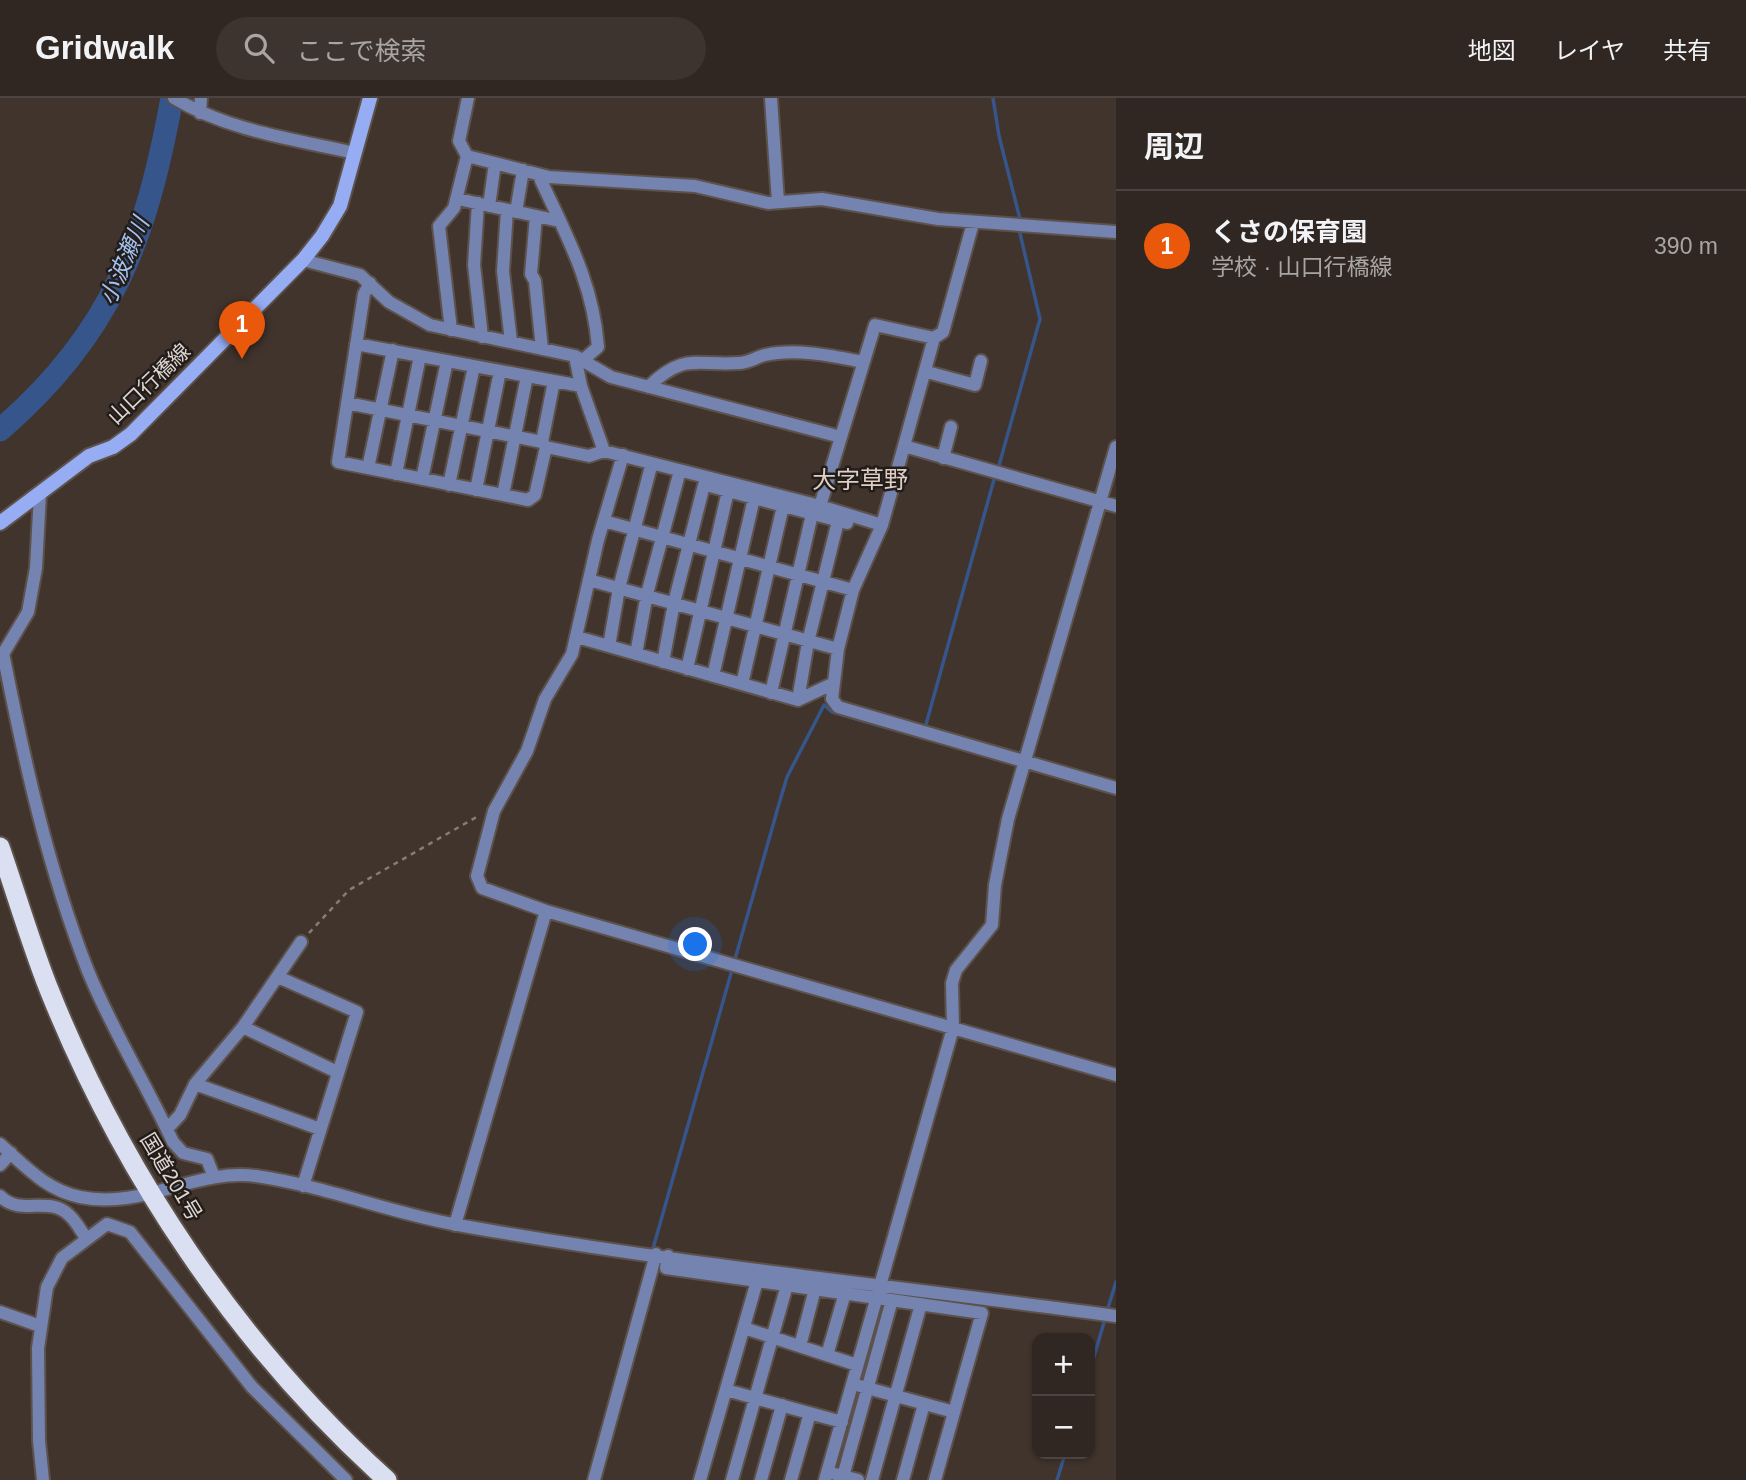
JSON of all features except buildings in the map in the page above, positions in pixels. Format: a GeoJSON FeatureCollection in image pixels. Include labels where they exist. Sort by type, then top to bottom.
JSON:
{"type":"FeatureCollection","features":[{"type":"Feature","properties":{"kind":"highway","name":"国道201号"},"geometry":{"type":"LineString","coordinates":[[0,847],[48,986],[89,1080],[151,1196],[226,1305],[286,1377],[387,1480]]}},
{"type":"Feature","properties":{"kind":"main road","name":"山口行橋線"},"geometry":{"type":"LineString","coordinates":[[0,523],[89,456],[113,447],[131,435],[303,260],[340,206],[370,98]]}},
{"type":"Feature","properties":{"kind":"street"},"geometry":{"type":"LineString","coordinates":[[174,98],[200,113],[230,124],[355,153]]}},
{"type":"Feature","properties":{"kind":"street"},"geometry":{"type":"LineString","coordinates":[[200,113],[201,98]]}},
{"type":"Feature","properties":{"kind":"street"},"geometry":{"type":"LineString","coordinates":[[452,330],[439,226],[458,199],[467,156],[459,141],[468,98]]}},
{"type":"Feature","properties":{"kind":"street"},"geometry":{"type":"LineString","coordinates":[[771,98],[778,202]]}},
{"type":"Feature","properties":{"kind":"street"},"geometry":{"type":"LineString","coordinates":[[467,156],[538,174],[605,182],[695,186],[768,203],[822,199],[973,223],[1116,232]]}},
{"type":"Feature","properties":{"kind":"street"},"geometry":{"type":"LineString","coordinates":[[482,337],[474,265],[484,204],[495,163]]}},
{"type":"Feature","properties":{"kind":"street"},"geometry":{"type":"LineString","coordinates":[[511,342],[503,271],[511,211],[523,170]]}},
{"type":"Feature","properties":{"kind":"street"},"geometry":{"type":"LineString","coordinates":[[538,174],[584,272],[596,315],[598,347],[579,358]]}},
{"type":"Feature","properties":{"kind":"street"},"geometry":{"type":"LineString","coordinates":[[458,199],[559,221]]}},
{"type":"Feature","properties":{"kind":"street"},"geometry":{"type":"LineString","coordinates":[[536,216],[531,274],[536,281],[542,349]]}},
{"type":"Feature","properties":{"kind":"street"},"geometry":{"type":"LineString","coordinates":[[973,223],[943,332],[934,338],[927,372],[882,525],[853,590],[838,649],[832,699],[838,707],[1116,788]]}},
{"type":"Feature","properties":{"kind":"street"},"geometry":{"type":"LineString","coordinates":[[303,260],[360,275],[389,302],[430,326],[579,358],[611,377],[841,438]]}},
{"type":"Feature","properties":{"kind":"street"},"geometry":{"type":"LineString","coordinates":[[370,283],[364,294],[338,463],[528,500],[535,495],[554,381]]}},
{"type":"Feature","properties":{"kind":"street"},"geometry":{"type":"LineString","coordinates":[[771,693],[797,574],[875,325],[934,338]]}},
{"type":"Feature","properties":{"kind":"street"},"geometry":{"type":"LineString","coordinates":[[356,344],[581,386]]}},
{"type":"Feature","properties":{"kind":"street"},"geometry":{"type":"LineString","coordinates":[[368,468],[393,350]]}},
{"type":"Feature","properties":{"kind":"street"},"geometry":{"type":"LineString","coordinates":[[648,387],[667,369],[689,362],[738,363],[765,355],[804,354],[830,355],[863,362]]}},
{"type":"Feature","properties":{"kind":"street"},"geometry":{"type":"LineString","coordinates":[[396,474],[420,356]]}},
{"type":"Feature","properties":{"kind":"street"},"geometry":{"type":"LineString","coordinates":[[579,358],[581,386],[604,451]]}},
{"type":"Feature","properties":{"kind":"street"},"geometry":{"type":"LineString","coordinates":[[422,479],[447,361]]}},
{"type":"Feature","properties":{"kind":"street"},"geometry":{"type":"LineString","coordinates":[[927,372],[975,385],[981,361]]}},
{"type":"Feature","properties":{"kind":"street"},"geometry":{"type":"LineString","coordinates":[[449,485],[474,366]]}},
{"type":"Feature","properties":{"kind":"street"},"geometry":{"type":"LineString","coordinates":[[476,490],[500,371]]}},
{"type":"Feature","properties":{"kind":"street"},"geometry":{"type":"LineString","coordinates":[[503,495],[527,376]]}},
{"type":"Feature","properties":{"kind":"street"},"geometry":{"type":"LineString","coordinates":[[347,403],[515,437],[589,456],[604,451],[650,470],[783,506],[816,510],[860,526]]}},
{"type":"Feature","properties":{"kind":"street"},"geometry":{"type":"LineString","coordinates":[[943,458],[951,427]]}},
{"type":"Feature","properties":{"kind":"street"},"geometry":{"type":"LineString","coordinates":[[904,446],[1116,506]]}},
{"type":"Feature","properties":{"kind":"street"},"geometry":{"type":"LineString","coordinates":[[858,1480],[827,1476],[953,1028],[952,983],[956,970],[992,925],[1000,859],[1116,447]]}},
{"type":"Feature","properties":{"kind":"street"},"geometry":{"type":"LineString","coordinates":[[626,460],[882,525]]}},
{"type":"Feature","properties":{"kind":"street"},"geometry":{"type":"LineString","coordinates":[[626,460],[604,521],[572,654],[545,699],[527,751],[494,811],[477,876],[482,888],[547,911],[1116,1075]]}},
{"type":"Feature","properties":{"kind":"street"},"geometry":{"type":"LineString","coordinates":[[609,646],[620,588],[650,470]]}},
{"type":"Feature","properties":{"kind":"street"},"geometry":{"type":"LineString","coordinates":[[636,654],[647,594],[678,478]]}},
{"type":"Feature","properties":{"kind":"street"},"geometry":{"type":"LineString","coordinates":[[663,662],[674,603],[704,485]]}},
{"type":"Feature","properties":{"kind":"street"},"geometry":{"type":"LineString","coordinates":[[687,669],[728,491]]}},
{"type":"Feature","properties":{"kind":"street"},"geometry":{"type":"LineString","coordinates":[[40,494],[36,568],[28,612],[1,656],[48,851],[88,971],[167,1129],[183,1153],[207,1159],[214,1177]]}},
{"type":"Feature","properties":{"kind":"street"},"geometry":{"type":"LineString","coordinates":[[713,676],[754,498]]}},
{"type":"Feature","properties":{"kind":"street"},"geometry":{"type":"LineString","coordinates":[[742,684],[783,506]]}},
{"type":"Feature","properties":{"kind":"street"},"geometry":{"type":"LineString","coordinates":[[798,700],[808,642],[838,520]]}},
{"type":"Feature","properties":{"kind":"street"},"geometry":{"type":"LineString","coordinates":[[604,521],[853,590]]}},
{"type":"Feature","properties":{"kind":"street"},"geometry":{"type":"LineString","coordinates":[[589,580],[838,649]]}},
{"type":"Feature","properties":{"kind":"street"},"geometry":{"type":"LineString","coordinates":[[577,637],[798,700],[832,684]]}},
{"type":"Feature","properties":{"kind":"street"},"geometry":{"type":"LineString","coordinates":[[455,1225],[547,911]]}},
{"type":"Feature","properties":{"kind":"street"},"geometry":{"type":"LineString","coordinates":[[167,1129],[180,1115],[195,1084],[243,1027],[301,942]]}},
{"type":"Feature","properties":{"kind":"street"},"geometry":{"type":"LineString","coordinates":[[278,977],[357,1012],[303,1186]]}},
{"type":"Feature","properties":{"kind":"street"},"geometry":{"type":"LineString","coordinates":[[243,1027],[337,1072]]}},
{"type":"Feature","properties":{"kind":"street"},"geometry":{"type":"LineString","coordinates":[[195,1084],[320,1129]]}},
{"type":"Feature","properties":{"kind":"street"},"geometry":{"type":"LineString","coordinates":[[0,1144],[26,1171],[54,1188],[79,1197],[117,1200],[151,1196],[214,1177],[253,1176],[455,1225],[662,1255],[878,1291],[1116,1316]]}},
{"type":"Feature","properties":{"kind":"street"},"geometry":{"type":"LineString","coordinates":[[0,1164],[10,1153]]}},
{"type":"Feature","properties":{"kind":"street"},"geometry":{"type":"LineString","coordinates":[[0,1196],[13,1206],[48,1205],[61,1209],[69,1215],[86,1238]]}},
{"type":"Feature","properties":{"kind":"street"},"geometry":{"type":"LineString","coordinates":[[43,1480],[38,1417],[40,1326],[47,1287],[62,1258],[107,1224],[130,1232],[253,1387],[346,1480]]}},
{"type":"Feature","properties":{"kind":"street"},"geometry":{"type":"LineString","coordinates":[[662,1255],[666,1268],[845,1293],[878,1291],[892,1300],[982,1313],[935,1480]]}},
{"type":"Feature","properties":{"kind":"street"},"geometry":{"type":"LineString","coordinates":[[594,1480],[662,1255]]}},
{"type":"Feature","properties":{"kind":"street"},"geometry":{"type":"LineString","coordinates":[[700,1480],[757,1281]]}},
{"type":"Feature","properties":{"kind":"street"},"geometry":{"type":"LineString","coordinates":[[732,1480],[787,1285]]}},
{"type":"Feature","properties":{"kind":"street"},"geometry":{"type":"LineString","coordinates":[[800,1346],[816,1289]]}},
{"type":"Feature","properties":{"kind":"street"},"geometry":{"type":"LineString","coordinates":[[827,1355],[845,1293]]}},
{"type":"Feature","properties":{"kind":"street"},"geometry":{"type":"LineString","coordinates":[[843,1478],[892,1300]]}},
{"type":"Feature","properties":{"kind":"street"},"geometry":{"type":"LineString","coordinates":[[872,1480],[921,1304]]}},
{"type":"Feature","properties":{"kind":"street"},"geometry":{"type":"LineString","coordinates":[[0,1312],[40,1326]]}},
{"type":"Feature","properties":{"kind":"street"},"geometry":{"type":"LineString","coordinates":[[744,1328],[857,1365]]}},
{"type":"Feature","properties":{"kind":"street"},"geometry":{"type":"LineString","coordinates":[[852,1383],[954,1412]]}},
{"type":"Feature","properties":{"kind":"street"},"geometry":{"type":"LineString","coordinates":[[726,1390],[842,1422]]}},
{"type":"Feature","properties":{"kind":"street"},"geometry":{"type":"LineString","coordinates":[[903,1480],[924,1404]]}},
{"type":"Feature","properties":{"kind":"street"},"geometry":{"type":"LineString","coordinates":[[761,1480],[782,1405]]}},
{"type":"Feature","properties":{"kind":"street"},"geometry":{"type":"LineString","coordinates":[[791,1480],[810,1413]]}},
{"type":"Feature","properties":{"kind":"path"},"geometry":{"type":"LineString","coordinates":[[301,942],[339,897],[349,890],[481,814],[494,811]]}},
{"type":"Feature","properties":{"kind":"waterway","name":"小波瀬川"},"geometry":{"type":"LineString","coordinates":[[0,430],[38,394],[70,357],[97,320],[118,281],[136,240],[150,196],[172,98]]}},
{"type":"Feature","properties":{"kind":"waterway"},"geometry":{"type":"LineString","coordinates":[[993,98],[999,136],[1021,223]]}},
{"type":"Feature","properties":{"kind":"waterway"},"geometry":{"type":"LineString","coordinates":[[998,469],[1040,319],[1019,229]]}},
{"type":"Feature","properties":{"kind":"waterway"},"geometry":{"type":"LineString","coordinates":[[925,728],[995,476]]}},
{"type":"Feature","properties":{"kind":"waterway"},"geometry":{"type":"LineString","coordinates":[[652,1252],[787,777],[824,705],[832,712],[923,736]]}},
{"type":"Feature","properties":{"kind":"waterway"},"geometry":{"type":"LineString","coordinates":[[607,1454],[658,1261]]}},
{"type":"Feature","properties":{"kind":"waterway"},"geometry":{"type":"LineString","coordinates":[[1107,1311],[1116,1282]]}},
{"type":"Feature","properties":{"kind":"waterway"},"geometry":{"type":"LineString","coordinates":[[1095,1353],[1105,1319]]}},
{"type":"Feature","properties":{"kind":"waterway"},"geometry":{"type":"LineString","coordinates":[[1057,1480],[1063,1459]]}},
{"type":"Feature","properties":{"kind":"place","name":"くさの保育園"},"geometry":{"type":"Point","coordinates":[242,359]}},
{"type":"Feature","properties":{"kind":"district","name":"大字草野"},"geometry":{"type":"Point","coordinates":[860,480]}}]}
